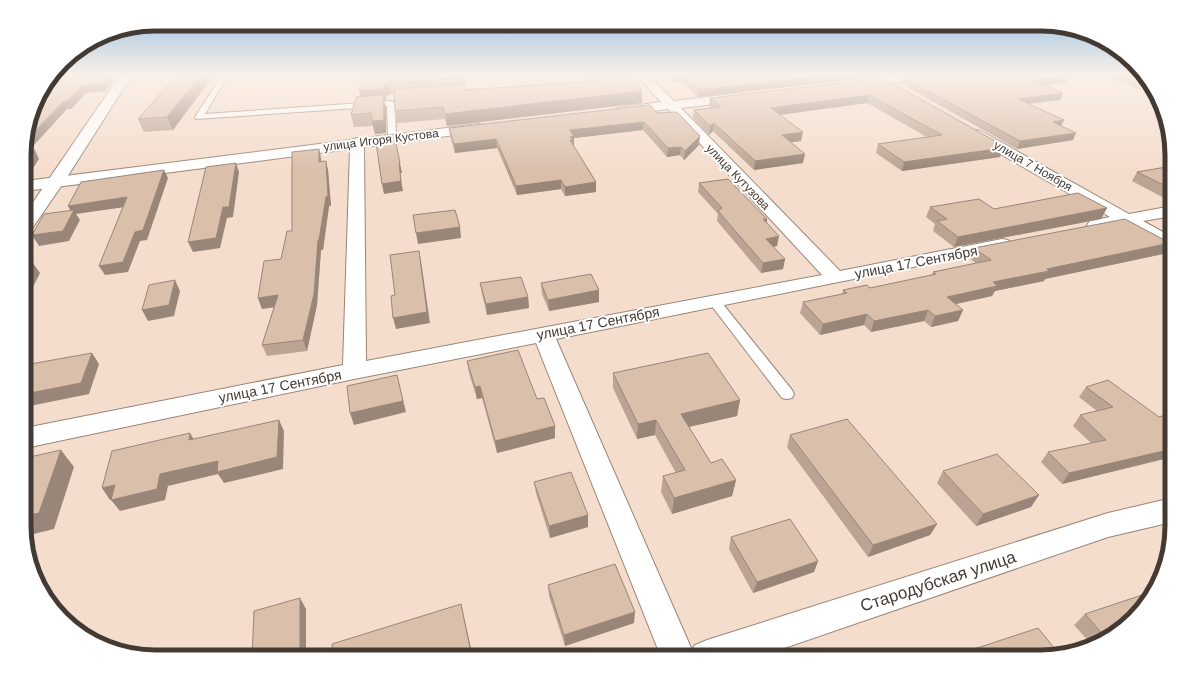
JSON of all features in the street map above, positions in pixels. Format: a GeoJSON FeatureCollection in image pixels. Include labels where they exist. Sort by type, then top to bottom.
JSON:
{"type":"FeatureCollection","features":[{"type":"Feature","properties":{"kind":"street"},"geometry":{"type":"LineString","coordinates":[[31,217],[105,107]]}},
{"type":"Feature","properties":{"kind":"street"},"geometry":{"type":"LineString","coordinates":[[608,112],[653,107]]}},
{"type":"Feature","properties":{"kind":"street","name":"улица Кутузова"},"geometry":{"type":"LineString","coordinates":[[671,107],[836,278]]}},
{"type":"Feature","properties":{"kind":"street","name":"улица Игоря Кустова"},"geometry":{"type":"LineString","coordinates":[[31,185],[357,142],[494,126]]}},
{"type":"Feature","properties":{"kind":"street","name":"улица 7 Ноября"},"geometry":{"type":"LineString","coordinates":[[964,126],[1165,241]]}},
{"type":"Feature","properties":{"kind":"street"},"geometry":{"type":"LineString","coordinates":[[354,371],[357,142]]}},
{"type":"Feature","properties":{"kind":"street"},"geometry":{"type":"LineString","coordinates":[[1079,229],[1165,211]]}},
{"type":"Feature","properties":{"kind":"street","name":"улица 17 Сентября"},"geometry":{"type":"LineString","coordinates":[[31,437],[354,371],[836,278],[1024,240]]}},
{"type":"Feature","properties":{"kind":"street"},"geometry":{"type":"LineString","coordinates":[[543,334],[675,650]]}},
{"type":"Feature","properties":{"kind":"street","name":"Стародубская улица"},"geometry":{"type":"LineString","coordinates":[[728,650],[1108,525],[1165,512]]}},
{"type":"Feature","properties":{"kind":"lane"},"geometry":{"type":"LineString","coordinates":[[205,107],[199,117],[339,107]]}},
{"type":"Feature","properties":{"kind":"lane"},"geometry":{"type":"LineString","coordinates":[[391,107],[392,138]]}},
{"type":"Feature","properties":{"kind":"lane"},"geometry":{"type":"LineString","coordinates":[[714,301],[787,394]]}},
{"type":"Feature","properties":{"kind":"building"},"geometry":{"type":"Polygon","coordinates":[[[40,107],[58,107],[33,133],[40,107]]]}},
{"type":"Feature","properties":{"kind":"building"},"geometry":{"type":"Polygon","coordinates":[[[149,107],[175,107],[167,117],[138,119],[149,107]]]}},
{"type":"Feature","properties":{"kind":"building"},"geometry":{"type":"Polygon","coordinates":[[[353,107],[383,107],[384,120],[372,121],[371,113],[351,115],[353,107]]]}},
{"type":"Feature","properties":{"kind":"building"},"geometry":{"type":"Polygon","coordinates":[[[395,107],[507,107],[445,114],[443,107],[395,111],[395,107]]]}},
{"type":"Feature","properties":{"kind":"building"},"geometry":{"type":"Polygon","coordinates":[[[634,107],[652,107],[657,113],[677,112],[700,136],[685,151],[681,147],[668,148],[644,122],[570,130],[574,136],[570,137],[573,140],[570,140],[596,182],[565,187],[561,180],[516,186],[496,139],[454,144],[449,128],[634,107]]]}},
{"type":"Feature","properties":{"kind":"building"},"geometry":{"type":"Polygon","coordinates":[[[721,107],[780,107],[771,108],[803,132],[782,135],[805,154],[755,161],[714,123],[710,126],[694,110],[721,107]]]}},
{"type":"Feature","properties":{"kind":"building"},"geometry":{"type":"Polygon","coordinates":[[[890,107],[934,107],[999,143],[996,144],[1003,148],[904,162],[878,144],[942,135],[890,107]]]}},
{"type":"Feature","properties":{"kind":"building"},"geometry":{"type":"Polygon","coordinates":[[[957,107],[1035,107],[1064,120],[1053,122],[1076,133],[1020,141],[957,107]]]}},
{"type":"Feature","properties":{"kind":"building"},"geometry":{"type":"Polygon","coordinates":[[[394,134],[400,163],[401,181],[382,184],[375,136],[394,134]]]}},
{"type":"Feature","properties":{"kind":"building"},"geometry":{"type":"Polygon","coordinates":[[[319,149],[319,162],[326,161],[328,196],[326,197],[318,240],[314,294],[303,340],[262,345],[278,295],[258,298],[264,261],[281,259],[287,231],[292,231],[292,152],[319,149]]]}},
{"type":"Feature","properties":{"kind":"building"},"geometry":{"type":"Polygon","coordinates":[[[31,150],[35,150],[31,156],[31,155],[31,150]]]}},
{"type":"Feature","properties":{"kind":"building"},"geometry":{"type":"Polygon","coordinates":[[[236,163],[229,207],[223,207],[216,238],[188,242],[206,167],[236,163]]]}},
{"type":"Feature","properties":{"kind":"building"},"geometry":{"type":"Polygon","coordinates":[[[1165,167],[1165,186],[1137,172],[1165,167]]]}},
{"type":"Feature","properties":{"kind":"building"},"geometry":{"type":"Polygon","coordinates":[[[164,170],[143,230],[135,232],[123,262],[99,266],[127,197],[68,206],[81,182],[164,170]]]}},
{"type":"Feature","properties":{"kind":"building"},"geometry":{"type":"Polygon","coordinates":[[[728,179],[767,219],[763,219],[779,236],[766,239],[785,259],[763,263],[718,211],[722,208],[699,183],[728,179]]]}},
{"type":"Feature","properties":{"kind":"building"},"geometry":{"type":"Polygon","coordinates":[[[1078,193],[1107,208],[958,237],[937,221],[947,219],[930,207],[979,199],[994,209],[1078,193]]]}},
{"type":"Feature","properties":{"kind":"building"},"geometry":{"type":"Polygon","coordinates":[[[74,210],[63,231],[32,235],[44,214],[74,210]]]}},
{"type":"Feature","properties":{"kind":"building"},"geometry":{"type":"Polygon","coordinates":[[[455,210],[460,227],[416,233],[413,215],[455,210]]]}},
{"type":"Feature","properties":{"kind":"building"},"geometry":{"type":"Polygon","coordinates":[[[1125,219],[1165,240],[1165,244],[1047,269],[1049,271],[993,282],[997,286],[947,297],[963,310],[935,316],[928,310],[874,321],[867,314],[823,324],[803,302],[847,293],[843,290],[867,285],[870,288],[936,274],[933,272],[991,260],[974,248],[1125,219]]]}},
{"type":"Feature","properties":{"kind":"building"},"geometry":{"type":"Polygon","coordinates":[[[419,251],[427,312],[393,318],[391,296],[395,295],[390,255],[419,251]]]}},
{"type":"Feature","properties":{"kind":"building"},"geometry":{"type":"Polygon","coordinates":[[[591,274],[599,290],[548,300],[541,283],[591,274]]]}},
{"type":"Feature","properties":{"kind":"building"},"geometry":{"type":"Polygon","coordinates":[[[521,277],[528,297],[486,304],[480,283],[521,277]]]}},
{"type":"Feature","properties":{"kind":"building"},"geometry":{"type":"Polygon","coordinates":[[[175,280],[169,305],[142,310],[149,285],[175,280]]]}},
{"type":"Feature","properties":{"kind":"building"},"geometry":{"type":"Polygon","coordinates":[[[518,350],[537,399],[544,398],[555,426],[495,441],[480,386],[475,387],[467,361],[518,350]]]}},
{"type":"Feature","properties":{"kind":"building"},"geometry":{"type":"Polygon","coordinates":[[[92,353],[81,383],[31,393],[31,364],[92,353]]]}},
{"type":"Feature","properties":{"kind":"building"},"geometry":{"type":"Polygon","coordinates":[[[708,353],[740,400],[681,414],[711,463],[722,459],[736,480],[674,498],[663,476],[685,470],[656,420],[638,424],[613,373],[708,353]]]}},
{"type":"Feature","properties":{"kind":"building"},"geometry":{"type":"Polygon","coordinates":[[[397,375],[403,401],[350,413],[347,386],[397,375]]]}},
{"type":"Feature","properties":{"kind":"building"},"geometry":{"type":"Polygon","coordinates":[[[1108,380],[1159,417],[1165,415],[1165,451],[1069,473],[1048,452],[1106,440],[1080,415],[1113,407],[1086,387],[1108,380]]]}},
{"type":"Feature","properties":{"kind":"building"},"geometry":{"type":"Polygon","coordinates":[[[847,419],[937,524],[873,545],[790,435],[847,419]]]}},
{"type":"Feature","properties":{"kind":"building"},"geometry":{"type":"Polygon","coordinates":[[[279,420],[277,457],[217,472],[218,461],[160,474],[157,489],[111,500],[115,485],[102,488],[112,451],[190,433],[189,440],[279,420]]]}},
{"type":"Feature","properties":{"kind":"building"},"geometry":{"type":"Polygon","coordinates":[[[61,450],[39,513],[31,515],[31,457],[61,450]]]}},
{"type":"Feature","properties":{"kind":"building"},"geometry":{"type":"Polygon","coordinates":[[[997,454],[1039,495],[983,514],[943,471],[997,454]]]}},
{"type":"Feature","properties":{"kind":"building"},"geometry":{"type":"Polygon","coordinates":[[[571,472],[588,515],[549,526],[534,482],[571,472]]]}},
{"type":"Feature","properties":{"kind":"building"},"geometry":{"type":"Polygon","coordinates":[[[790,519],[818,561],[757,582],[731,537],[790,519]]]}},
{"type":"Feature","properties":{"kind":"building"},"geometry":{"type":"Polygon","coordinates":[[[615,564],[635,612],[564,635],[548,585],[615,564]]]}},
{"type":"Feature","properties":{"kind":"building"},"geometry":{"type":"Polygon","coordinates":[[[1144,594],[1129,614],[1102,633],[1085,614],[1144,594]]]}},
{"type":"Feature","properties":{"kind":"building"},"geometry":{"type":"Polygon","coordinates":[[[300,598],[300,650],[252,650],[254,611],[300,598]]]}},
{"type":"Feature","properties":{"kind":"building"},"geometry":{"type":"Polygon","coordinates":[[[461,604],[470,648],[464,650],[332,650],[332,644],[461,604]]]}},
{"type":"Feature","properties":{"kind":"building"},"geometry":{"type":"Polygon","coordinates":[[[1038,628],[1055,649],[1049,650],[971,650],[1038,628]]]}}]}
